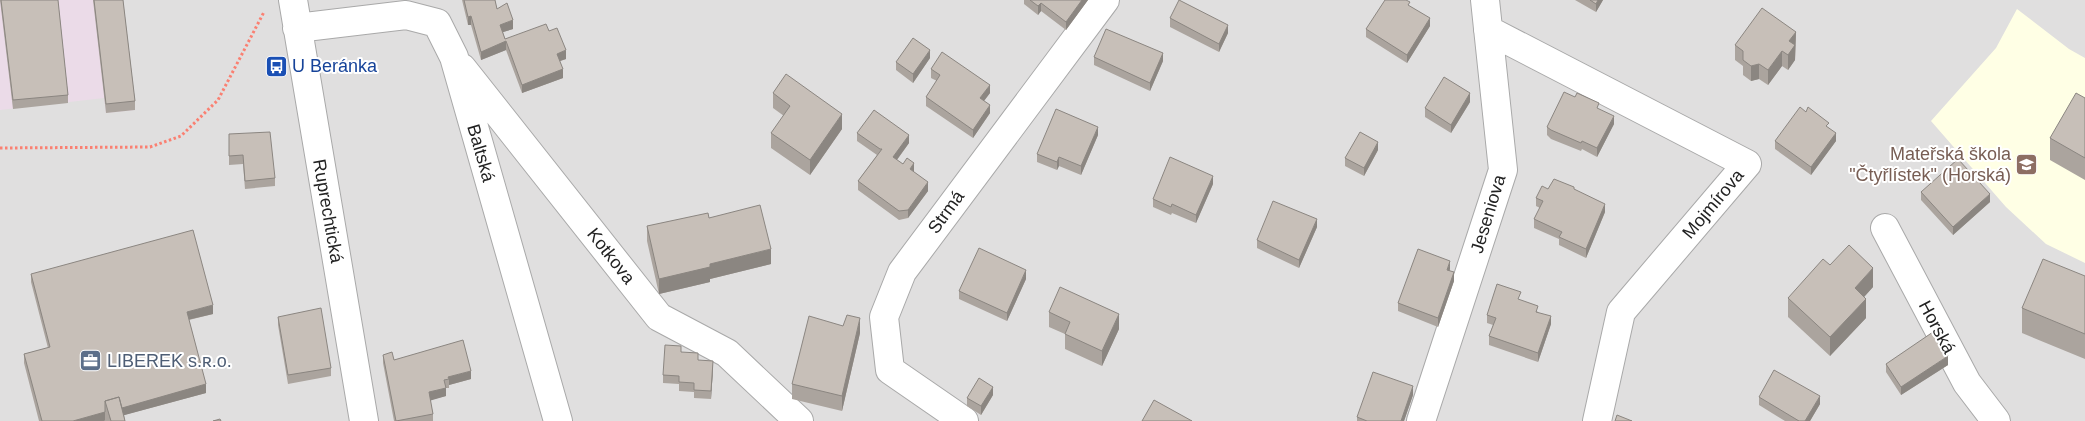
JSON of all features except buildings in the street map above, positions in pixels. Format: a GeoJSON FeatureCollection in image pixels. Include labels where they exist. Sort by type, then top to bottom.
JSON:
{"type":"FeatureCollection","features":[{"type":"Feature","properties":{"kind":"street","name":"Ruprechtická"},"geometry":{"type":"LineString","coordinates":[[293,0],[364,421]]}},
{"type":"Feature","properties":{"kind":"street","name":"Strmá"},"geometry":{"type":"LineString","coordinates":[[964,421],[890,370],[884,317],[902,272],[1105,0]]}},
{"type":"Feature","properties":{"kind":"street","name":"Jeseniova"},"geometry":{"type":"LineString","coordinates":[[1421,421],[1503,170],[1485,0]]}},
{"type":"Feature","properties":{"kind":"street","name":"Baltská"},"geometry":{"type":"LineString","coordinates":[[297,28],[434,12],[454,57],[558,421]]}},
{"type":"Feature","properties":{"kind":"street","name":"Mojmírova"},"geometry":{"type":"LineString","coordinates":[[1488,30],[1747,164],[1621,312],[1597,421]]}},
{"type":"Feature","properties":{"kind":"street","name":"Kotkova"},"geometry":{"type":"LineString","coordinates":[[454,57],[660,317],[727,354],[799,421]]}},
{"type":"Feature","properties":{"kind":"street","name":"Horská"},"geometry":{"type":"LineString","coordinates":[[1884,228],[1967,383],[1996,421]]}},
{"type":"Feature","properties":{"kind":"path"},"geometry":{"type":"LineString","coordinates":[[0,148],[150,147],[181,136],[218,100],[266,7]]}},
{"type":"Feature","properties":{"kind":"shaded area"},"geometry":{"type":"Polygon","coordinates":[[[0,0],[2085,0],[2085,421],[0,421],[0,0]]]}},
{"type":"Feature","properties":{"kind":"shaded area"},"geometry":{"type":"Polygon","coordinates":[[[0,0],[122,0],[135,110],[106,113],[104,98],[0,110],[0,0]]]}},
{"type":"Feature","properties":{"kind":"shaded area","name":"Mateřská škola \"Čtyřlístek\" (Horská)"},"geometry":{"type":"Polygon","coordinates":[[[2017,9],[2069,49],[2085,58],[2085,263],[2046,244],[2006,207],[1931,121],[1996,48],[2017,9]]]}},
{"type":"Feature","properties":{"kind":"place","name":"U Beránka"},"geometry":{"type":"Point","coordinates":[276,66]}},
{"type":"Feature","properties":{"kind":"place","name":"Mateřská škola \"Čtyřlístek\" (Horská)"},"geometry":{"type":"Point","coordinates":[2027,164]}},
{"type":"Feature","properties":{"kind":"place","name":"LIBEREK s.ʀ.ᴏ."},"geometry":{"type":"Point","coordinates":[91,361]}}]}
